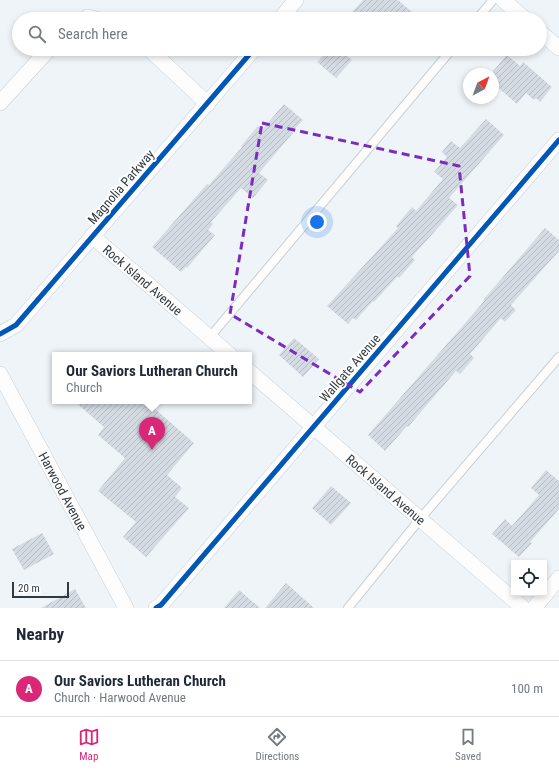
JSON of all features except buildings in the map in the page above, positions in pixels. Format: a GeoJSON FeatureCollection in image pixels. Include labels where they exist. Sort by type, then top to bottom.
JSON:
{"type":"FeatureCollection","features":[{"type":"Feature","properties":{"kind":"street"},"geometry":{"type":"LineString","coordinates":[[286,12],[296,0]]}},
{"type":"Feature","properties":{"kind":"street"},"geometry":{"type":"LineString","coordinates":[[503,0],[517,12]]}},
{"type":"Feature","properties":{"kind":"street"},"geometry":{"type":"LineString","coordinates":[[547,38],[559,48]]}},
{"type":"Feature","properties":{"kind":"street"},"geometry":{"type":"LineString","coordinates":[[0,104],[43,56]]}},
{"type":"Feature","properties":{"kind":"street"},"geometry":{"type":"LineString","coordinates":[[157,56],[208,104]]}},
{"type":"Feature","properties":{"kind":"street","name":"Magnolia Parkway"},"geometry":{"type":"LineString","coordinates":[[0,334],[16,325],[248,56]]}},
{"type":"Feature","properties":{"kind":"street","name":"Wallgate Avenue"},"geometry":{"type":"LineString","coordinates":[[156,608],[161,605],[559,140]]}},
{"type":"Feature","properties":{"kind":"street","name":"Rock Island Avenue"},"geometry":{"type":"LineString","coordinates":[[92,236],[227,352]]}},
{"type":"Feature","properties":{"kind":"street","name":"Harwood Avenue"},"geometry":{"type":"LineString","coordinates":[[0,374],[126,608]]}},
{"type":"Feature","properties":{"kind":"street","name":"Rock Island Avenue"},"geometry":{"type":"LineString","coordinates":[[252,374],[523,608]]}},
{"type":"Feature","properties":{"kind":"street"},"geometry":{"type":"LineString","coordinates":[[534,608],[559,578]]}},
{"type":"Feature","properties":{"kind":"lane"},"geometry":{"type":"LineString","coordinates":[[483,12],[493,0]]}},
{"type":"Feature","properties":{"kind":"lane"},"geometry":{"type":"LineString","coordinates":[[210,337],[446,56]]}},
{"type":"Feature","properties":{"kind":"lane"},"geometry":{"type":"LineString","coordinates":[[348,608],[420,519],[559,357]]}},
{"type":"Feature","properties":{"kind":"highlighted area"},"geometry":{"type":"Polygon","coordinates":[[[262,123],[459,166],[470,276],[360,392],[230,314],[262,123]]]}},
{"type":"Feature","properties":{"kind":"cycle path"},"geometry":{"type":"LineString","coordinates":[[0,334],[16,325],[248,56]]}},
{"type":"Feature","properties":{"kind":"cycle path"},"geometry":{"type":"LineString","coordinates":[[156,608],[161,605],[559,140]]}},
{"type":"Feature","properties":{"kind":"place","name":"Our Saviors Lutheran Church"},"geometry":{"type":"Point","coordinates":[152,450]}}]}
